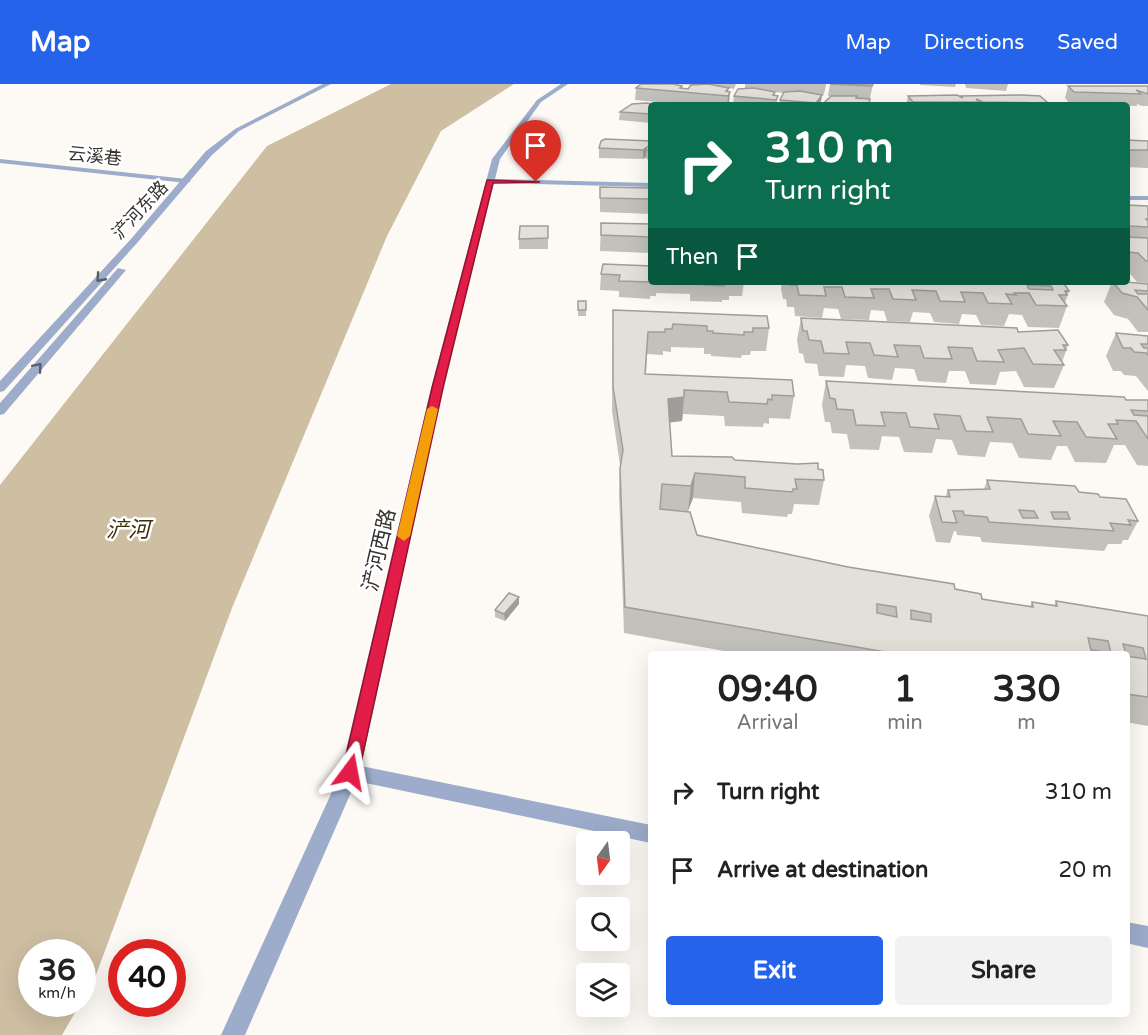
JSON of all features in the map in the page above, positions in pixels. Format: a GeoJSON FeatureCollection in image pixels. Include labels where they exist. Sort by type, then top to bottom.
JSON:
{"type":"FeatureCollection","features":[{"type":"Feature","properties":{"kind":"street"},"geometry":{"type":"LineString","coordinates":[[184,184],[209,153],[237,130],[328,84]]}},
{"type":"Feature","properties":{"kind":"street","name":"浐河西路"},"geometry":{"type":"LineString","coordinates":[[233,1035],[350,772],[437,388],[496,159],[539,101],[565,84]]}},
{"type":"Feature","properties":{"kind":"street","name":"云溪巷"},"geometry":{"type":"LineString","coordinates":[[0,160],[184,184]]}},
{"type":"Feature","properties":{"kind":"street","name":"云溪巷"},"geometry":{"type":"LineString","coordinates":[[0,167],[184,184]]}},
{"type":"Feature","properties":{"kind":"street"},"geometry":{"type":"LineString","coordinates":[[490,181],[648,185]]}},
{"type":"Feature","properties":{"kind":"street","name":"浐河东路"},"geometry":{"type":"LineString","coordinates":[[0,388],[184,184]]}},
{"type":"Feature","properties":{"kind":"street","name":"浐河东路"},"geometry":{"type":"LineString","coordinates":[[0,411],[183,198],[184,184]]}},
{"type":"Feature","properties":{"kind":"street"},"geometry":{"type":"LineString","coordinates":[[1130,198],[1148,198]]}},
{"type":"Feature","properties":{"kind":"street"},"geometry":{"type":"LineString","coordinates":[[350,772],[648,833]]}},
{"type":"Feature","properties":{"kind":"street"},"geometry":{"type":"LineString","coordinates":[[1130,933],[1148,937]]}},
{"type":"Feature","properties":{"kind":"water","name":"浐河"},"geometry":{"type":"Polygon","coordinates":[[[391,84],[514,84],[441,131],[387,236],[232,608],[96,975],[96,939],[18,939],[18,1017],[72,1017],[62,1035],[0,1035],[0,485],[267,146],[391,84]]]}},
{"type":"Feature","properties":{"kind":"building"},"geometry":{"type":"Polygon","coordinates":[[[641,84],[673,84],[688,89],[691,85],[708,84],[729,88],[726,91],[730,92],[728,96],[636,88],[641,84]]]}},
{"type":"Feature","properties":{"kind":"building"},"geometry":{"type":"Polygon","coordinates":[[[830,84],[873,84],[872,86],[830,84]]]}},
{"type":"Feature","properties":{"kind":"building"},"geometry":{"type":"Polygon","coordinates":[[[1068,86],[1148,86],[1148,94],[1136,90],[1141,94],[1074,92],[1068,86]]]}},
{"type":"Feature","properties":{"kind":"building"},"geometry":{"type":"Polygon","coordinates":[[[754,88],[775,92],[773,95],[778,96],[776,100],[734,96],[738,89],[754,88]]]}},
{"type":"Feature","properties":{"kind":"building"},"geometry":{"type":"Polygon","coordinates":[[[800,91],[822,95],[817,102],[780,100],[784,92],[800,91]]]}},
{"type":"Feature","properties":{"kind":"building"},"geometry":{"type":"Polygon","coordinates":[[[957,95],[963,98],[961,96],[1022,95],[1040,96],[1047,102],[983,102],[976,99],[979,102],[913,102],[908,96],[957,95]]]}},
{"type":"Feature","properties":{"kind":"building"},"geometry":{"type":"Polygon","coordinates":[[[831,96],[857,96],[856,98],[870,99],[869,102],[825,102],[831,96]]]}},
{"type":"Feature","properties":{"kind":"building"},"geometry":{"type":"Polygon","coordinates":[[[648,103],[648,114],[620,112],[632,104],[648,103]]]}},
{"type":"Feature","properties":{"kind":"building"},"geometry":{"type":"Polygon","coordinates":[[[605,139],[648,141],[648,150],[646,150],[647,147],[643,150],[599,148],[601,141],[605,139]]]}},
{"type":"Feature","properties":{"kind":"building"},"geometry":{"type":"Polygon","coordinates":[[[1130,140],[1148,141],[1148,150],[1130,150],[1130,140]]]}},
{"type":"Feature","properties":{"kind":"building"},"geometry":{"type":"Polygon","coordinates":[[[600,187],[648,188],[648,199],[600,198],[600,187]]]}},
{"type":"Feature","properties":{"kind":"building"},"geometry":{"type":"Polygon","coordinates":[[[1130,205],[1148,206],[1148,219],[1146,219],[1148,227],[1130,226],[1130,205]]]}},
{"type":"Feature","properties":{"kind":"building"},"geometry":{"type":"Polygon","coordinates":[[[601,223],[648,224],[648,237],[601,235],[601,223]]]}},
{"type":"Feature","properties":{"kind":"building"},"geometry":{"type":"Polygon","coordinates":[[[520,226],[548,226],[548,238],[519,239],[520,226]]]}},
{"type":"Feature","properties":{"kind":"building"},"geometry":{"type":"Polygon","coordinates":[[[1130,237],[1148,238],[1148,261],[1138,253],[1130,252],[1130,237]]]}},
{"type":"Feature","properties":{"kind":"building"},"geometry":{"type":"Polygon","coordinates":[[[603,264],[648,266],[648,282],[619,281],[620,275],[601,274],[603,264]]]}},
{"type":"Feature","properties":{"kind":"building"},"geometry":{"type":"Polygon","coordinates":[[[1130,282],[1148,284],[1148,291],[1135,290],[1138,294],[1148,294],[1148,310],[1137,297],[1122,293],[1115,285],[1130,285],[1130,282]]]}},
{"type":"Feature","properties":{"kind":"building"},"geometry":{"type":"Polygon","coordinates":[[[797,285],[1027,285],[1065,285],[1069,291],[1065,291],[1067,295],[1059,295],[1067,306],[1036,305],[1029,293],[1006,294],[1012,304],[988,303],[983,293],[961,292],[965,302],[940,301],[936,291],[912,290],[916,300],[893,299],[889,289],[871,289],[874,298],[845,297],[842,287],[824,287],[826,296],[799,295],[797,285]],[[1027,285],[1029,289],[1053,290],[1051,286],[1027,285]]]}},
{"type":"Feature","properties":{"kind":"building"},"geometry":{"type":"Polygon","coordinates":[[[578,301],[586,301],[586,310],[578,310],[578,301]]]}},
{"type":"Feature","properties":{"kind":"building"},"geometry":{"type":"Polygon","coordinates":[[[613,310],[767,316],[769,328],[753,328],[753,332],[744,332],[744,335],[713,333],[713,331],[707,331],[707,326],[673,324],[672,329],[665,329],[665,332],[648,332],[645,374],[792,380],[794,396],[772,395],[772,400],[768,399],[767,404],[729,402],[727,392],[684,390],[684,397],[668,399],[672,456],[732,457],[735,460],[797,464],[818,463],[818,469],[823,470],[824,480],[795,479],[797,489],[793,489],[792,492],[745,488],[745,477],[695,473],[691,486],[662,484],[660,509],[690,512],[697,535],[848,567],[954,584],[955,589],[981,594],[982,599],[1033,607],[1032,602],[1057,606],[1056,601],[1148,616],[1148,697],[1130,695],[1130,657],[1146,659],[1143,648],[1123,644],[1125,651],[1110,651],[1108,641],[1088,638],[1091,650],[1098,651],[880,651],[625,607],[620,469],[623,450],[613,387],[613,310]],[[877,604],[877,613],[897,617],[896,607],[877,604]],[[911,610],[911,619],[931,622],[931,614],[911,610]]]}},
{"type":"Feature","properties":{"kind":"building"},"geometry":{"type":"Polygon","coordinates":[[[801,318],[1017,328],[1018,332],[1058,330],[1068,345],[1063,345],[1066,350],[1054,350],[1064,365],[1033,364],[1024,348],[998,350],[1004,362],[977,361],[972,348],[948,347],[952,359],[924,358],[920,346],[894,345],[898,357],[874,355],[870,343],[846,342],[849,354],[824,353],[821,341],[809,340],[807,331],[803,331],[801,318]]]}},
{"type":"Feature","properties":{"kind":"building"},"geometry":{"type":"Polygon","coordinates":[[[1116,333],[1148,336],[1148,344],[1141,344],[1144,348],[1148,348],[1148,355],[1134,352],[1131,348],[1123,348],[1116,333]]]}},
{"type":"Feature","properties":{"kind":"building"},"geometry":{"type":"Polygon","coordinates":[[[826,381],[1148,400],[1148,411],[1131,410],[1134,415],[1148,416],[1148,439],[1136,421],[1116,420],[1118,424],[1108,424],[1117,439],[1086,437],[1077,422],[1053,421],[1061,436],[1028,434],[1021,419],[987,417],[993,432],[966,431],[960,416],[934,414],[939,429],[910,427],[906,413],[881,412],[885,426],[856,425],[853,410],[837,409],[835,399],[830,398],[826,381]]]}},
{"type":"Feature","properties":{"kind":"building"},"geometry":{"type":"Polygon","coordinates":[[[987,480],[1075,486],[1079,492],[1098,494],[1100,497],[1126,499],[1138,521],[1128,520],[1131,525],[1110,523],[1114,531],[989,522],[987,517],[964,515],[963,511],[953,511],[957,523],[942,522],[935,496],[950,497],[948,490],[990,489],[987,480]],[[1019,510],[1023,518],[1038,518],[1034,511],[1019,510]],[[1051,512],[1054,519],[1070,519],[1067,512],[1051,512]]]}},
{"type":"Feature","properties":{"kind":"building"},"geometry":{"type":"Polygon","coordinates":[[[509,593],[519,597],[504,614],[495,610],[509,593]]]}},
{"type":"Feature","properties":{"kind":"slow traffic"},"geometry":{"type":"LineString","coordinates":[[404,536],[432,409]]}},
{"type":"Feature","properties":{"kind":"route"},"geometry":{"type":"LineString","coordinates":[[350,772],[437,388],[490,181],[536,182]]}}]}
